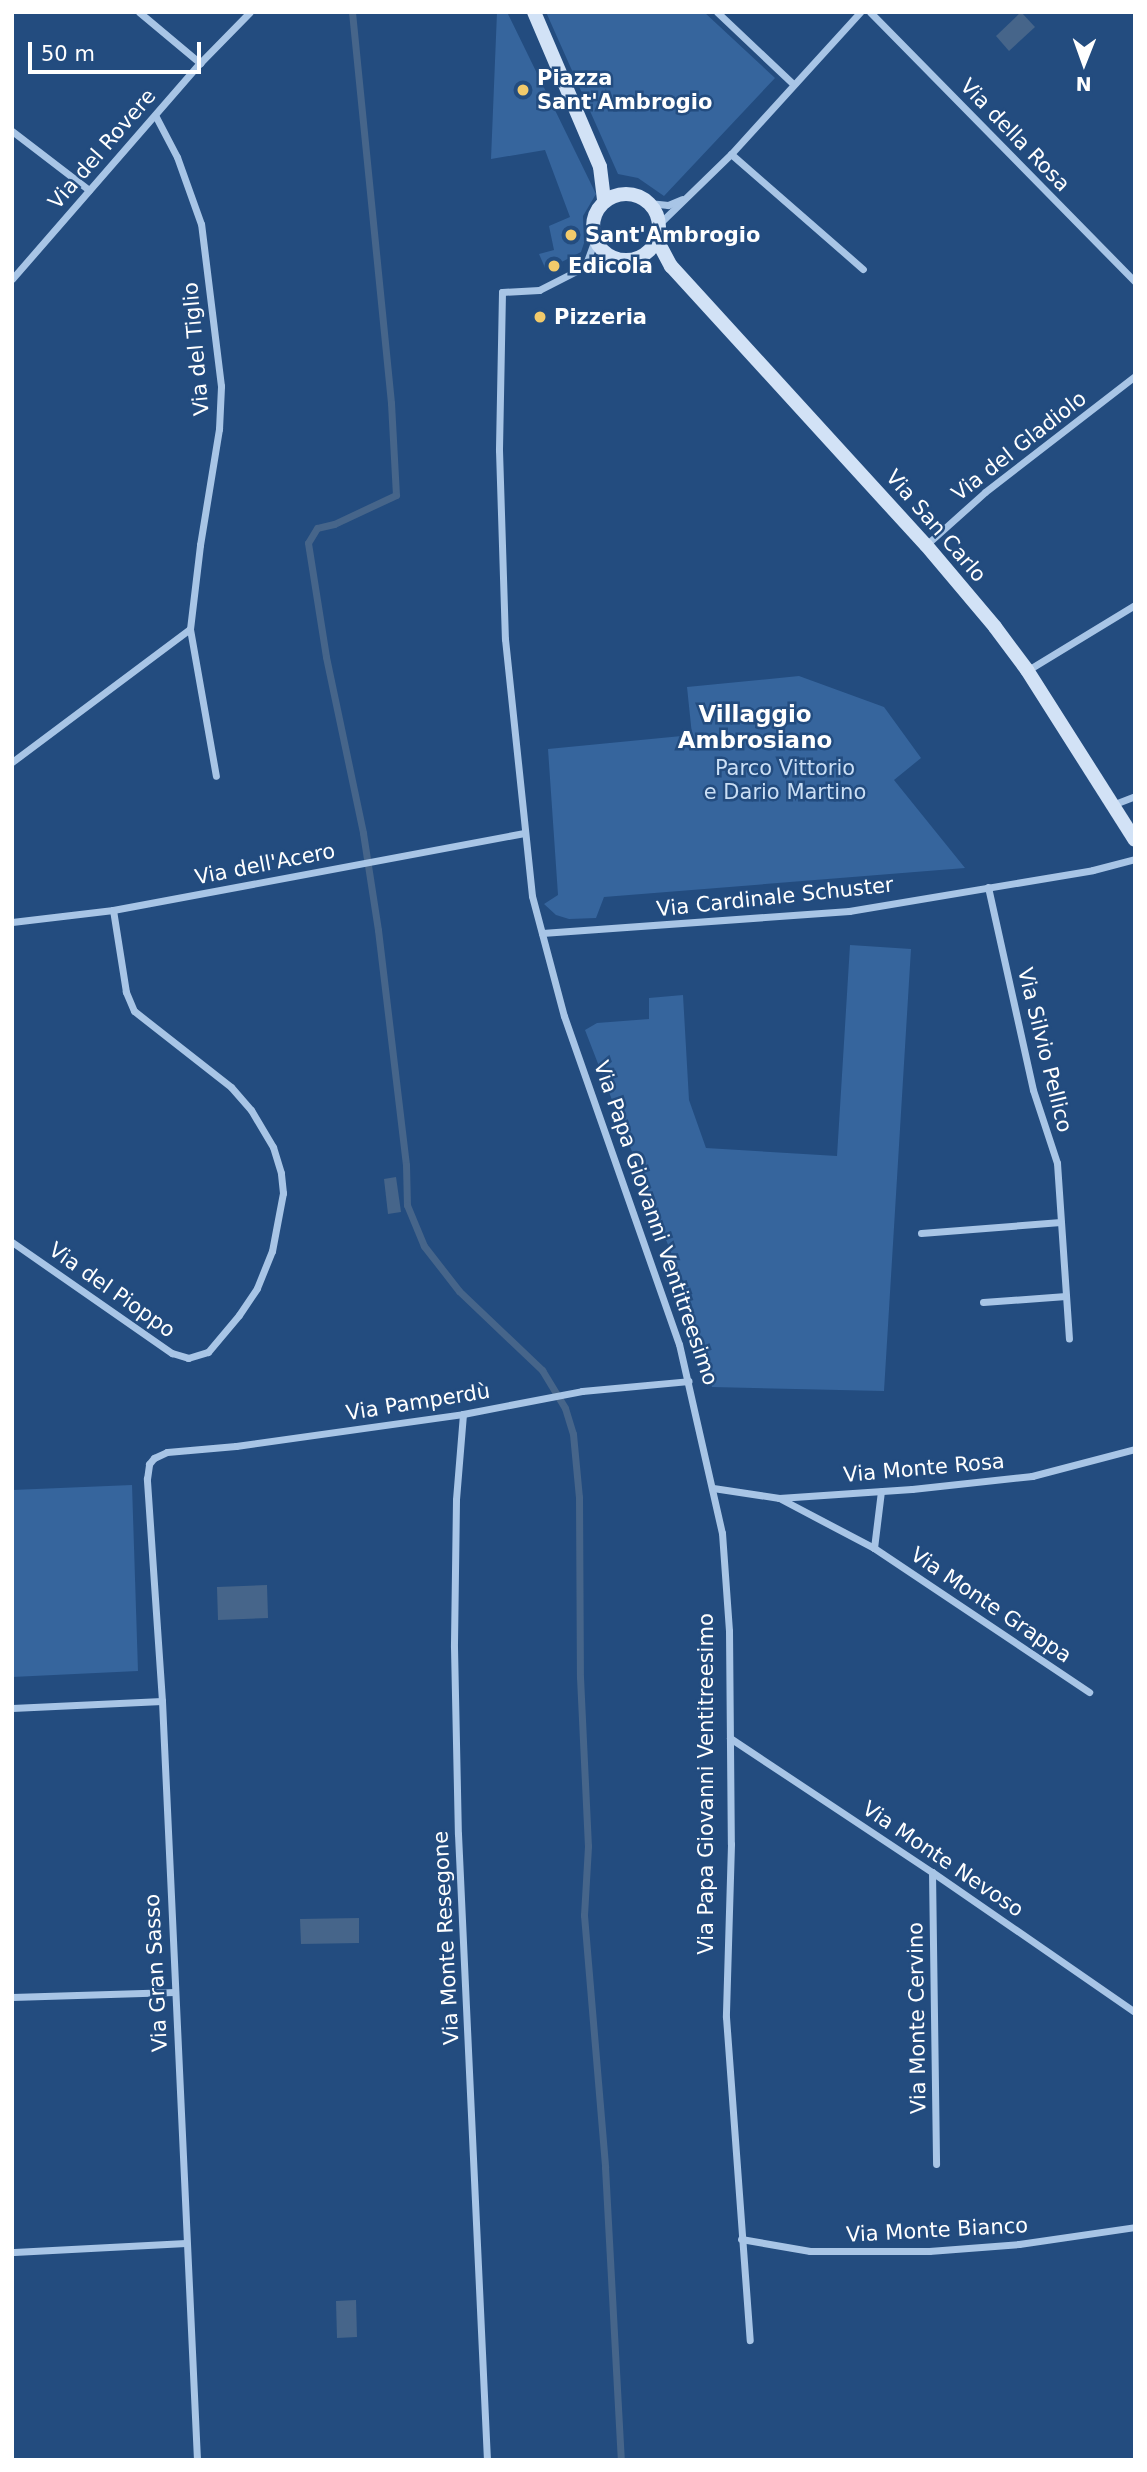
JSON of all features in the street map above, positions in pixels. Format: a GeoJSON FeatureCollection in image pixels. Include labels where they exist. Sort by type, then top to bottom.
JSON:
{"type":"FeatureCollection","features":[{"type":"Feature","properties":{"kind":"street"},"geometry":{"type":"LineString","coordinates":[[139,12],[200,63]]}},
{"type":"Feature","properties":{"kind":"street","name":"Via del Rovere"},"geometry":{"type":"LineString","coordinates":[[12,279],[200,63],[250,12]]}},
{"type":"Feature","properties":{"kind":"street"},"geometry":{"type":"LineString","coordinates":[[534,12],[600,167],[622,194]]}},
{"type":"Feature","properties":{"kind":"street"},"geometry":{"type":"LineString","coordinates":[[716,12],[792,83]]}},
{"type":"Feature","properties":{"kind":"street"},"geometry":{"type":"LineString","coordinates":[[659,223],[731,154],[792,83],[860,12]]}},
{"type":"Feature","properties":{"kind":"street","name":"Via della Rosa"},"geometry":{"type":"LineString","coordinates":[[870,12],[1135,282]]}},
{"type":"Feature","properties":{"kind":"street","name":"Via del Tiglio"},"geometry":{"type":"LineString","coordinates":[[155,115],[177,157],[201,224],[220,386],[219,429],[205,508],[190,629],[216,776]]}},
{"type":"Feature","properties":{"kind":"street"},"geometry":{"type":"LineString","coordinates":[[12,131],[89,190]]}},
{"type":"Feature","properties":{"kind":"street"},"geometry":{"type":"LineString","coordinates":[[731,154],[863,270]]}},
{"type":"Feature","properties":{"kind":"street"},"geometry":{"type":"LineString","coordinates":[[584,267],[595,239],[594,219],[604,201],[600,167]]}},
{"type":"Feature","properties":{"kind":"street"},"geometry":{"type":"LineString","coordinates":[[604,201],[622,194],[634,195],[649,203],[668,205],[689,195]]}},
{"type":"Feature","properties":{"kind":"street"},"geometry":{"type":"LineString","coordinates":[[638,258],[649,251],[657,240],[659,223],[649,203]]}},
{"type":"Feature","properties":{"kind":"street"},"geometry":{"type":"LineString","coordinates":[[595,239],[608,255],[619,259],[638,258],[671,267]]}},
{"type":"Feature","properties":{"kind":"street","name":"Via San Carlo"},"geometry":{"type":"LineString","coordinates":[[657,240],[671,267],[926,545],[1027,670],[1135,840]]}},
{"type":"Feature","properties":{"kind":"street"},"geometry":{"type":"LineString","coordinates":[[584,267],[608,255]]}},
{"type":"Feature","properties":{"kind":"street","name":"Via Papa Giovanni Ventitreesimo"},"geometry":{"type":"LineString","coordinates":[[584,267],[539,290],[502,292],[499,450],[505,639],[523,833],[532,896],[564,1016],[689,1381],[713,1488],[726,1575],[730,1738],[726,2017],[750,2340]]}},
{"type":"Feature","properties":{"kind":"street","name":"Via del Gladiolo"},"geometry":{"type":"LineString","coordinates":[[926,545],[985,492],[1135,376]]}},
{"type":"Feature","properties":{"kind":"street"},"geometry":{"type":"LineString","coordinates":[[1027,670],[1135,605]]}},
{"type":"Feature","properties":{"kind":"street"},"geometry":{"type":"LineString","coordinates":[[12,762],[190,629]]}},
{"type":"Feature","properties":{"kind":"street"},"geometry":{"type":"LineString","coordinates":[[1112,805],[1135,796]]}},
{"type":"Feature","properties":{"kind":"street","name":"Via dell'Acero"},"geometry":{"type":"LineString","coordinates":[[12,922],[113,910],[523,833]]}},
{"type":"Feature","properties":{"kind":"street","name":"Via Cardinale Schuster"},"geometry":{"type":"LineString","coordinates":[[542,933],[849,911],[1093,870],[1135,859]]}},
{"type":"Feature","properties":{"kind":"street","name":"Via Silvio Pellico"},"geometry":{"type":"LineString","coordinates":[[988,887],[1033,1090],[1056,1163],[1069,1339]]}},
{"type":"Feature","properties":{"kind":"street","name":"Via del Pioppo"},"geometry":{"type":"LineString","coordinates":[[12,1242],[172,1353],[194,1357],[211,1349],[239,1315],[262,1279],[280,1223],[281,1173],[263,1126],[238,1094],[207,1066],[134,1011],[126,992],[113,910]]}},
{"type":"Feature","properties":{"kind":"street"},"geometry":{"type":"LineString","coordinates":[[921,1233],[1061,1222]]}},
{"type":"Feature","properties":{"kind":"street"},"geometry":{"type":"LineString","coordinates":[[983,1302],[1066,1296]]}},
{"type":"Feature","properties":{"kind":"street","name":"Via Pamperdù"},"geometry":{"type":"LineString","coordinates":[[153,1458],[167,1452],[236,1446],[463,1414],[572,1393],[689,1381]]}},
{"type":"Feature","properties":{"kind":"street","name":"Via Monte Resegone"},"geometry":{"type":"LineString","coordinates":[[463,1414],[455,1553],[458,1834],[487,2460]]}},
{"type":"Feature","properties":{"kind":"street","name":"Via Monte Rosa"},"geometry":{"type":"LineString","coordinates":[[713,1488],[779,1498],[881,1491],[1032,1476],[1135,1449]]}},
{"type":"Feature","properties":{"kind":"street","name":"Via Gran Sasso"},"geometry":{"type":"LineString","coordinates":[[153,1458],[147,1479],[162,1701],[197,2460]]}},
{"type":"Feature","properties":{"kind":"street"},"geometry":{"type":"LineString","coordinates":[[874,1548],[881,1491]]}},
{"type":"Feature","properties":{"kind":"street","name":"Via Monte Grappa"},"geometry":{"type":"LineString","coordinates":[[779,1498],[874,1548],[1089,1692]]}},
{"type":"Feature","properties":{"kind":"street"},"geometry":{"type":"LineString","coordinates":[[12,1708],[162,1701]]}},
{"type":"Feature","properties":{"kind":"street","name":"Via Monte Nevoso"},"geometry":{"type":"LineString","coordinates":[[730,1738],[932,1872],[1135,2012]]}},
{"type":"Feature","properties":{"kind":"street","name":"Via Monte Cervino"},"geometry":{"type":"LineString","coordinates":[[932,1872],[936,2164]]}},
{"type":"Feature","properties":{"kind":"street"},"geometry":{"type":"LineString","coordinates":[[12,1997],[175,1992]]}},
{"type":"Feature","properties":{"kind":"street","name":"Via Monte Bianco"},"geometry":{"type":"LineString","coordinates":[[741,2239],[810,2251],[896,2252],[997,2246],[1135,2227]]}},
{"type":"Feature","properties":{"kind":"street"},"geometry":{"type":"LineString","coordinates":[[14,2252],[186,2243]]}},
{"type":"Feature","properties":{"kind":"green space"},"geometry":{"type":"Polygon","coordinates":[[[497,12],[507,12],[596,194],[583,216],[584,243],[581,252],[546,270],[539,254],[554,250],[549,226],[570,217],[545,150],[491,159],[497,12]]]}},
{"type":"Feature","properties":{"kind":"green space"},"geometry":{"type":"Polygon","coordinates":[[[546,12],[704,12],[775,78],[664,196],[638,178],[618,174],[546,12]]]}},
{"type":"Feature","properties":{"kind":"green space","name":"Parco Vittorio e Dario Martino"},"geometry":{"type":"Polygon","coordinates":[[[799,676],[884,707],[921,758],[894,780],[965,868],[604,897],[596,918],[569,919],[556,915],[544,904],[558,895],[548,749],[692,735],[687,687],[799,676]]]}},
{"type":"Feature","properties":{"kind":"green space"},"geometry":{"type":"Polygon","coordinates":[[[850,945],[911,949],[884,1391],[712,1387],[682,1281],[585,1030],[597,1023],[649,1019],[649,998],[683,995],[689,1100],[706,1148],[837,1156],[850,945]]]}},
{"type":"Feature","properties":{"kind":"green space"},"geometry":{"type":"Polygon","coordinates":[[[132,1485],[138,1671],[12,1677],[12,1490],[132,1485]]]}},
{"type":"Feature","properties":{"kind":"shaded area"},"geometry":{"type":"Polygon","coordinates":[[[1021,12],[1035,27],[1009,51],[996,36],[1021,12]]]}},
{"type":"Feature","properties":{"kind":"shaded area"},"geometry":{"type":"Polygon","coordinates":[[[396,1177],[401,1212],[388,1214],[384,1179],[396,1177]]]}},
{"type":"Feature","properties":{"kind":"shaded area"},"geometry":{"type":"Polygon","coordinates":[[[267,1585],[268,1618],[218,1620],[217,1587],[267,1585]]]}},
{"type":"Feature","properties":{"kind":"shaded area"},"geometry":{"type":"Polygon","coordinates":[[[359,1918],[359,1943],[301,1944],[300,1919],[359,1918]]]}},
{"type":"Feature","properties":{"kind":"shaded area"},"geometry":{"type":"Polygon","coordinates":[[[356,2300],[357,2337],[337,2338],[336,2301],[356,2300]]]}},
{"type":"Feature","properties":{"kind":"waterway"},"geometry":{"type":"LineString","coordinates":[[352,12],[391,403],[396,495],[334,524],[317,528],[308,543],[326,657],[363,833],[378,930],[406,1165],[407,1205],[424,1246],[459,1291],[542,1370],[565,1408],[573,1434],[579,1497],[580,1677],[588,1846],[584,1915],[605,2167],[621,2460]]}},
{"type":"Feature","properties":{"kind":"place","name":"Piazza Sant'Ambrogio"},"geometry":{"type":"Point","coordinates":[523,90]}},
{"type":"Feature","properties":{"kind":"place","name":"Sant'Ambrogio"},"geometry":{"type":"Point","coordinates":[571,235]}},
{"type":"Feature","properties":{"kind":"place","name":"Edicola"},"geometry":{"type":"Point","coordinates":[554,266]}},
{"type":"Feature","properties":{"kind":"place","name":"Pizzeria"},"geometry":{"type":"Point","coordinates":[540,317]}},
{"type":"Feature","properties":{"kind":"district","name":"Villaggio Ambrosiano"},"geometry":{"type":"Point","coordinates":[755,727]}}]}
